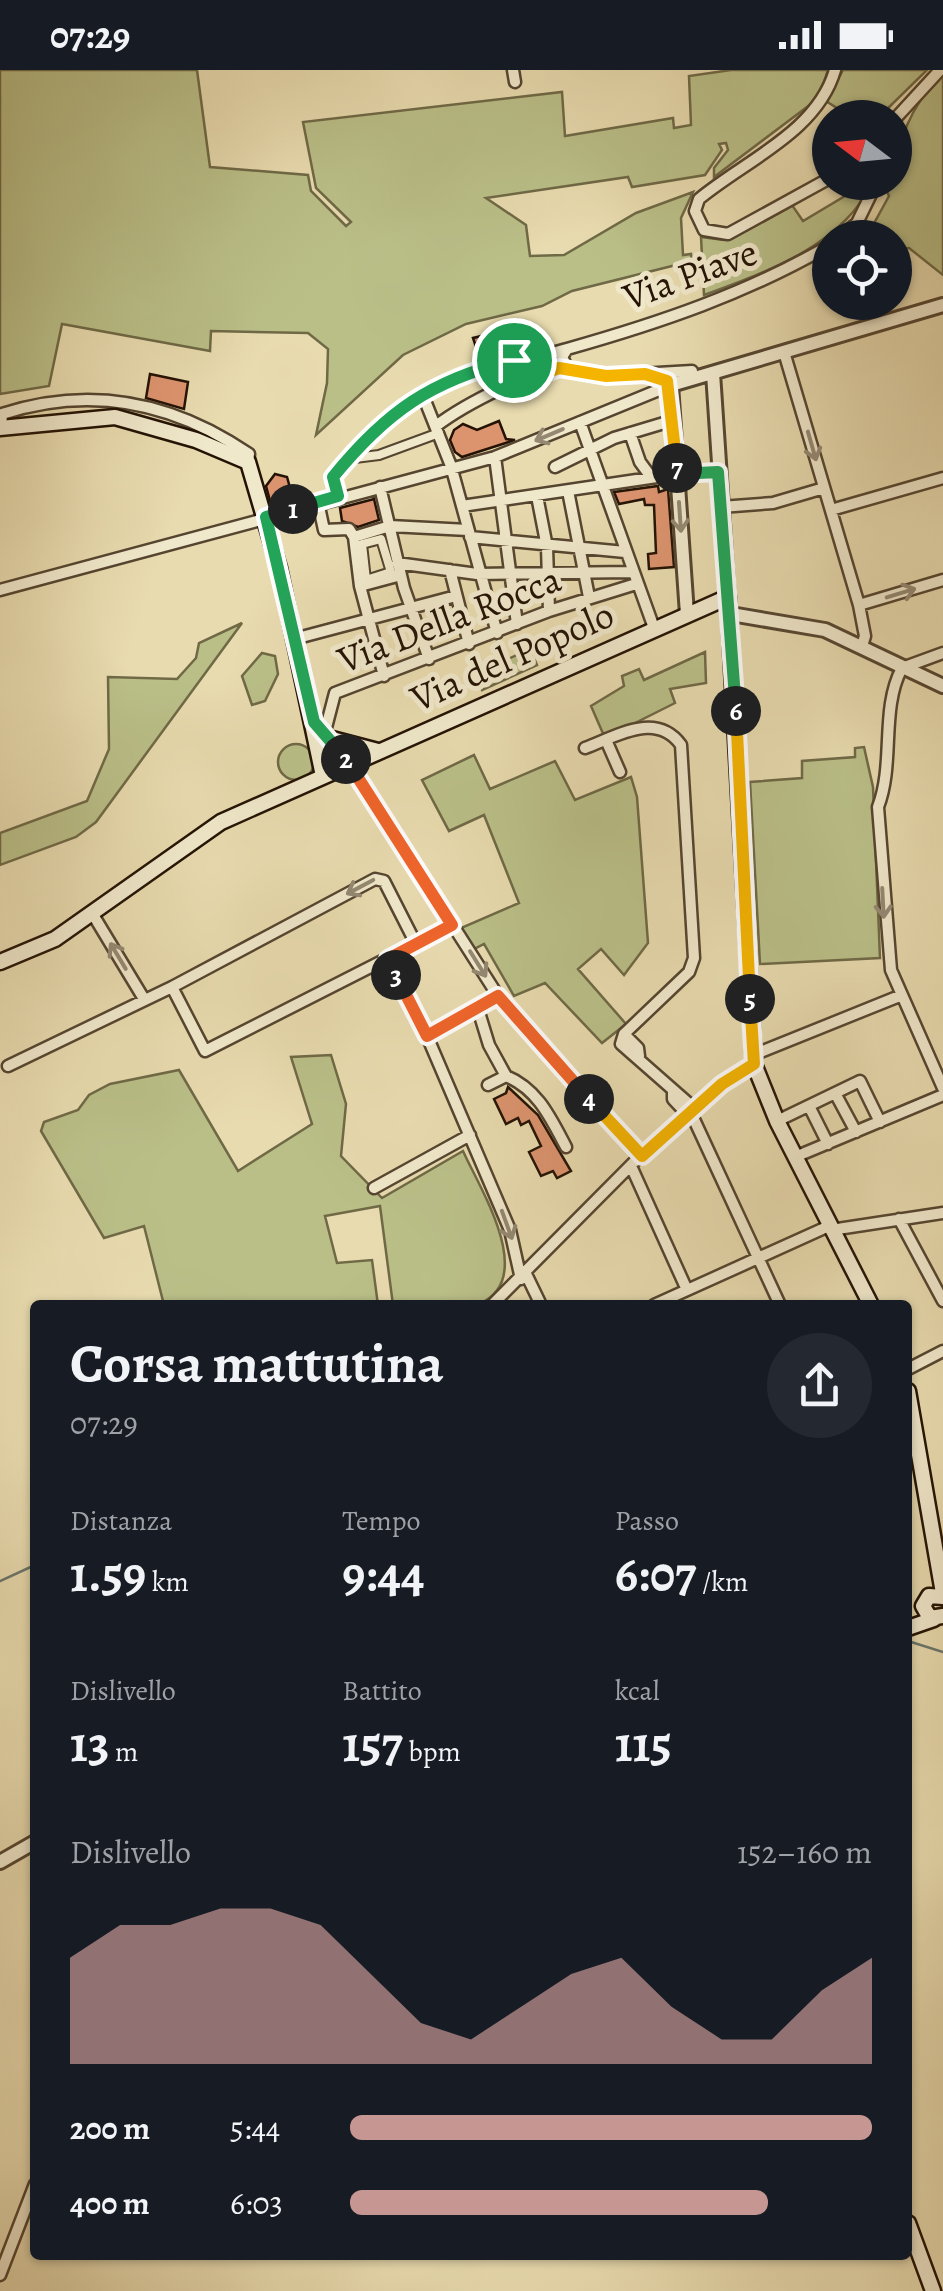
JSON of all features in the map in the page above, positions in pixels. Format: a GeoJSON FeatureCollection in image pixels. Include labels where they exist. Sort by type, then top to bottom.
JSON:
{"type":"FeatureCollection","features":[{"type":"Feature","properties":{"kind":"main road"},"geometry":{"type":"LineString","coordinates":[[0,428],[115,416],[196,440],[248,462],[266,517],[314,722],[337,770]]}},
{"type":"Feature","properties":{"kind":"main road"},"geometry":{"type":"LineString","coordinates":[[728,598],[753,1060],[777,1120],[868,1300]]}},
{"type":"Feature","properties":{"kind":"main road","name":"Via del Popolo"},"geometry":{"type":"LineString","coordinates":[[0,962],[55,939],[220,822],[728,598]]}},
{"type":"Feature","properties":{"kind":"main road"},"geometry":{"type":"LineString","coordinates":[[323,739],[378,751]]}},
{"type":"Feature","properties":{"kind":"main road"},"geometry":{"type":"LineString","coordinates":[[323,739],[337,770]]}},
{"type":"Feature","properties":{"kind":"main road"},"geometry":{"type":"LineString","coordinates":[[912,1626],[940,1618],[935,1594],[937,1543],[913,1439]]}},
{"type":"Feature","properties":{"kind":"main road"},"geometry":{"type":"LineString","coordinates":[[912,1622],[935,1594]]}},
{"type":"Feature","properties":{"kind":"main road"},"geometry":{"type":"LineString","coordinates":[[912,2234],[934,2291]]}},
{"type":"Feature","properties":{"kind":"street"},"geometry":{"type":"LineString","coordinates":[[825,100],[835,70]]}},
{"type":"Feature","properties":{"kind":"street"},"geometry":{"type":"LineString","coordinates":[[912,101],[940,70]]}},
{"type":"Feature","properties":{"kind":"street"},"geometry":{"type":"LineString","coordinates":[[812,114],[699,199],[695,211],[704,230],[721,236],[812,188]]}},
{"type":"Feature","properties":{"kind":"street","name":"Via Piave"},"geometry":{"type":"LineString","coordinates":[[347,459],[364,437],[398,408],[475,369],[567,350],[706,306],[778,275],[812,255]]}},
{"type":"Feature","properties":{"kind":"street"},"geometry":{"type":"LineString","coordinates":[[0,590],[338,496],[495,457],[671,385],[943,305]]}},
{"type":"Feature","properties":{"kind":"street"},"geometry":{"type":"LineString","coordinates":[[567,350],[562,356],[568,369]]}},
{"type":"Feature","properties":{"kind":"street"},"geometry":{"type":"LineString","coordinates":[[784,352],[859,606],[865,636],[862,646]]}},
{"type":"Feature","properties":{"kind":"street"},"geometry":{"type":"LineString","coordinates":[[514,360],[518,383]]}},
{"type":"Feature","properties":{"kind":"street"},"geometry":{"type":"LineString","coordinates":[[338,496],[333,477],[347,459],[379,455],[437,429],[457,410],[553,369],[606,376],[713,373]]}},
{"type":"Feature","properties":{"kind":"street"},"geometry":{"type":"LineString","coordinates":[[671,385],[692,371]]}},
{"type":"Feature","properties":{"kind":"street"},"geometry":{"type":"LineString","coordinates":[[713,373],[728,598]]}},
{"type":"Feature","properties":{"kind":"street"},"geometry":{"type":"LineString","coordinates":[[645,374],[671,385]]}},
{"type":"Feature","properties":{"kind":"street"},"geometry":{"type":"LineString","coordinates":[[671,385],[687,614]]}},
{"type":"Feature","properties":{"kind":"street"},"geometry":{"type":"LineString","coordinates":[[422,394],[452,466],[497,633]]}},
{"type":"Feature","properties":{"kind":"street"},"geometry":{"type":"LineString","coordinates":[[555,467],[592,448],[674,420]]}},
{"type":"Feature","properties":{"kind":"street"},"geometry":{"type":"LineString","coordinates":[[580,422],[606,485],[633,578],[654,628]]}},
{"type":"Feature","properties":{"kind":"street"},"geometry":{"type":"LineString","coordinates":[[630,434],[651,477]]}},
{"type":"Feature","properties":{"kind":"street"},"geometry":{"type":"LineString","coordinates":[[495,457],[517,624]]}},
{"type":"Feature","properties":{"kind":"street"},"geometry":{"type":"LineString","coordinates":[[462,506],[651,477],[718,472]]}},
{"type":"Feature","properties":{"kind":"street"},"geometry":{"type":"LineString","coordinates":[[831,510],[943,478]]}},
{"type":"Feature","properties":{"kind":"street"},"geometry":{"type":"LineString","coordinates":[[380,487],[399,569],[429,659]]}},
{"type":"Feature","properties":{"kind":"street"},"geometry":{"type":"LineString","coordinates":[[721,507],[773,503],[824,488]]}},
{"type":"Feature","properties":{"kind":"street"},"geometry":{"type":"LineString","coordinates":[[568,491],[588,597]]}},
{"type":"Feature","properties":{"kind":"street"},"geometry":{"type":"LineString","coordinates":[[536,496],[547,547],[548,611]]}},
{"type":"Feature","properties":{"kind":"street"},"geometry":{"type":"LineString","coordinates":[[318,502],[324,530],[349,528],[354,537],[384,676]]}},
{"type":"Feature","properties":{"kind":"street"},"geometry":{"type":"LineString","coordinates":[[354,537],[390,526],[469,533],[547,547],[625,552]]}},
{"type":"Feature","properties":{"kind":"street"},"geometry":{"type":"LineString","coordinates":[[381,539],[391,572],[363,583],[362,544],[381,539]]}},
{"type":"Feature","properties":{"kind":"street"},"geometry":{"type":"LineString","coordinates":[[363,583],[399,569],[481,574],[585,573],[633,578]]}},
{"type":"Feature","properties":{"kind":"street"},"geometry":{"type":"LineString","coordinates":[[450,570],[470,644]]}},
{"type":"Feature","properties":{"kind":"street","name":"Via Della Rocca"},"geometry":{"type":"LineString","coordinates":[[323,739],[335,693],[633,578]]}},
{"type":"Feature","properties":{"kind":"street"},"geometry":{"type":"LineString","coordinates":[[859,606],[943,580]]}},
{"type":"Feature","properties":{"kind":"street"},"geometry":{"type":"LineString","coordinates":[[294,639],[456,596]]}},
{"type":"Feature","properties":{"kind":"street"},"geometry":{"type":"LineString","coordinates":[[731,614],[807,625],[862,646],[943,686]]}},
{"type":"Feature","properties":{"kind":"street"},"geometry":{"type":"LineString","coordinates":[[902,668],[943,653]]}},
{"type":"Feature","properties":{"kind":"street"},"geometry":{"type":"LineString","coordinates":[[902,668],[893,694],[887,783],[878,808],[886,946],[902,995],[943,1088]]}},
{"type":"Feature","properties":{"kind":"street"},"geometry":{"type":"LineString","coordinates":[[585,748],[651,725],[663,727],[680,745],[694,958],[689,972],[624,1034],[673,1092],[672,1099],[691,1112],[778,1300]]}},
{"type":"Feature","properties":{"kind":"street"},"geometry":{"type":"LineString","coordinates":[[606,740],[620,772]]}},
{"type":"Feature","properties":{"kind":"street"},"geometry":{"type":"LineString","coordinates":[[337,770],[452,925],[498,996],[642,1156]]}},
{"type":"Feature","properties":{"kind":"street"},"geometry":{"type":"LineString","coordinates":[[8,1066],[172,987],[375,879],[384,881],[416,944]]}},
{"type":"Feature","properties":{"kind":"street"},"geometry":{"type":"LineString","coordinates":[[92,913],[144,998]]}},
{"type":"Feature","properties":{"kind":"street"},"geometry":{"type":"LineString","coordinates":[[172,987],[206,1051],[452,925]]}},
{"type":"Feature","properties":{"kind":"street"},"geometry":{"type":"LineString","coordinates":[[388,959],[427,1036],[510,1230],[524,1276],[539,1300]]}},
{"type":"Feature","properties":{"kind":"street"},"geometry":{"type":"LineString","coordinates":[[498,1300],[631,1166],[753,1060],[902,995]]}},
{"type":"Feature","properties":{"kind":"street"},"geometry":{"type":"LineString","coordinates":[[427,1036],[498,996]]}},
{"type":"Feature","properties":{"kind":"street"},"geometry":{"type":"LineString","coordinates":[[478,1009],[489,1045],[506,1076],[522,1082],[545,1108],[566,1147]]}},
{"type":"Feature","properties":{"kind":"street"},"geometry":{"type":"LineString","coordinates":[[488,1085],[506,1076]]}},
{"type":"Feature","properties":{"kind":"street"},"geometry":{"type":"LineString","coordinates":[[777,1120],[860,1081],[880,1122]]}},
{"type":"Feature","properties":{"kind":"street"},"geometry":{"type":"LineString","coordinates":[[836,1093],[856,1132]]}},
{"type":"Feature","properties":{"kind":"street"},"geometry":{"type":"LineString","coordinates":[[795,1157],[943,1095]]}},
{"type":"Feature","properties":{"kind":"street"},"geometry":{"type":"LineString","coordinates":[[809,1106],[828,1144]]}},
{"type":"Feature","properties":{"kind":"street"},"geometry":{"type":"LineString","coordinates":[[374,1188],[470,1134]]}},
{"type":"Feature","properties":{"kind":"street"},"geometry":{"type":"LineString","coordinates":[[631,1166],[687,1290]]}},
{"type":"Feature","properties":{"kind":"street"},"geometry":{"type":"LineString","coordinates":[[665,1300],[830,1228],[943,1212]]}},
{"type":"Feature","properties":{"kind":"street"},"geometry":{"type":"LineString","coordinates":[[900,1219],[943,1301]]}},
{"type":"Feature","properties":{"kind":"street"},"geometry":{"type":"LineString","coordinates":[[912,1367],[943,1351]]}},
{"type":"Feature","properties":{"kind":"street"},"geometry":{"type":"LineString","coordinates":[[0,1862],[30,1845]]}},
{"type":"Feature","properties":{"kind":"street"},"geometry":{"type":"LineString","coordinates":[[0,2276],[30,2197]]}},
{"type":"Feature","properties":{"kind":"green space"},"geometry":{"type":"Polygon","coordinates":[[[0,70],[197,70],[210,167],[308,175],[311,191],[346,226],[351,222],[316,188],[303,122],[562,92],[565,136],[673,118],[674,128],[691,125],[689,76],[731,70],[828,70],[819,98],[714,177],[714,168],[728,150],[726,143],[719,144],[722,150],[705,175],[632,187],[628,177],[486,198],[526,225],[530,256],[564,255],[636,213],[693,192],[681,218],[683,255],[691,254],[692,261],[572,291],[542,306],[466,324],[403,355],[316,435],[327,383],[328,349],[308,333],[211,331],[210,351],[62,324],[49,386],[0,394],[0,70]]]}},
{"type":"Feature","properties":{"kind":"green space"},"geometry":{"type":"Polygon","coordinates":[[[843,70],[927,70],[896,100],[827,100],[843,70]]]}},
{"type":"Feature","properties":{"kind":"green space"},"geometry":{"type":"Polygon","coordinates":[[[943,71],[943,275],[912,250],[912,220],[876,220],[887,200],[912,200],[912,116],[943,71]]]}},
{"type":"Feature","properties":{"kind":"green space"},"geometry":{"type":"Polygon","coordinates":[[[838,200],[862,200],[846,220],[812,220],[812,246],[800,254],[704,295],[701,237],[724,240],[792,205],[803,221],[838,200]]]}},
{"type":"Feature","properties":{"kind":"green space"},"geometry":{"type":"Polygon","coordinates":[[[242,623],[96,822],[76,837],[0,865],[0,833],[87,801],[109,749],[108,677],[177,679],[196,658],[199,643],[242,623]]]}},
{"type":"Feature","properties":{"kind":"green space"},"geometry":{"type":"Polygon","coordinates":[[[530,649],[537,665],[482,690],[475,674],[530,649]]]}},
{"type":"Feature","properties":{"kind":"green space"},"geometry":{"type":"Polygon","coordinates":[[[705,652],[706,683],[670,689],[675,703],[605,738],[591,706],[624,686],[622,676],[639,669],[644,680],[705,652]]]}},
{"type":"Feature","properties":{"kind":"green space"},"geometry":{"type":"Polygon","coordinates":[[[262,653],[275,656],[278,674],[265,701],[252,705],[242,676],[262,653]]]}},
{"type":"Feature","properties":{"kind":"green space"},"geometry":{"type":"Polygon","coordinates":[[[296,744],[309,749],[314,762],[309,775],[296,780],[283,775],[278,762],[283,749],[296,744]]]}},
{"type":"Feature","properties":{"kind":"green space"},"geometry":{"type":"Polygon","coordinates":[[[864,747],[873,787],[880,958],[760,964],[750,782],[802,778],[802,761],[855,757],[855,748],[864,747]]]}},
{"type":"Feature","properties":{"kind":"green space"},"geometry":{"type":"Polygon","coordinates":[[[474,755],[490,789],[555,761],[575,800],[631,777],[637,797],[648,943],[624,975],[601,949],[578,969],[626,1024],[602,1043],[545,983],[514,996],[484,944],[474,949],[461,928],[519,903],[484,815],[449,831],[422,780],[474,755]]]}},
{"type":"Feature","properties":{"kind":"green space"},"geometry":{"type":"Polygon","coordinates":[[[331,1055],[346,1104],[341,1156],[382,1198],[463,1151],[499,1232],[504,1275],[496,1292],[485,1300],[392,1300],[380,1206],[325,1216],[337,1263],[372,1260],[377,1300],[163,1300],[144,1226],[104,1238],[41,1131],[44,1122],[78,1110],[89,1095],[110,1084],[179,1070],[238,1171],[312,1124],[291,1057],[331,1055]]]}},
{"type":"Feature","properties":{"kind":"building"},"geometry":{"type":"Polygon","coordinates":[[[511,329],[517,351],[480,359],[473,338],[511,329]]]}},
{"type":"Feature","properties":{"kind":"building"},"geometry":{"type":"Polygon","coordinates":[[[150,374],[188,382],[184,409],[146,398],[150,374]]]}},
{"type":"Feature","properties":{"kind":"building"},"geometry":{"type":"Polygon","coordinates":[[[499,421],[506,439],[515,440],[462,457],[455,452],[450,440],[454,430],[463,424],[477,430],[499,421]]]}},
{"type":"Feature","properties":{"kind":"building"},"geometry":{"type":"Polygon","coordinates":[[[275,474],[287,477],[294,502],[272,508],[266,486],[275,474]]]}},
{"type":"Feature","properties":{"kind":"building"},"geometry":{"type":"Polygon","coordinates":[[[658,486],[659,492],[668,489],[674,567],[649,569],[648,554],[656,553],[654,505],[645,505],[644,499],[619,504],[614,492],[658,486]]]}},
{"type":"Feature","properties":{"kind":"building"},"geometry":{"type":"Polygon","coordinates":[[[374,499],[379,520],[358,527],[342,521],[340,508],[374,499]]]}},
{"type":"Feature","properties":{"kind":"building"},"geometry":{"type":"Polygon","coordinates":[[[508,1087],[538,1115],[571,1171],[557,1178],[553,1171],[541,1176],[529,1152],[541,1146],[529,1121],[521,1125],[518,1118],[506,1124],[494,1099],[506,1093],[508,1087]]]}},
{"type":"Feature","properties":{"kind":"waterway"},"geometry":{"type":"LineString","coordinates":[[0,1581],[30,1567]]}},
{"type":"Feature","properties":{"kind":"waterway"},"geometry":{"type":"LineString","coordinates":[[912,1642],[943,1652]]}},
{"type":"Feature","properties":{"kind":"route"},"geometry":{"type":"LineString","coordinates":[[514,360],[518,383],[559,368],[590,375],[660,377],[671,385],[678,474],[718,472],[733,634],[754,1064],[722,1084],[642,1156],[498,996],[427,1036],[388,959],[452,925],[350,764],[314,722],[266,517],[338,496],[333,477],[364,437],[398,408],[475,369],[514,360]]}}]}
